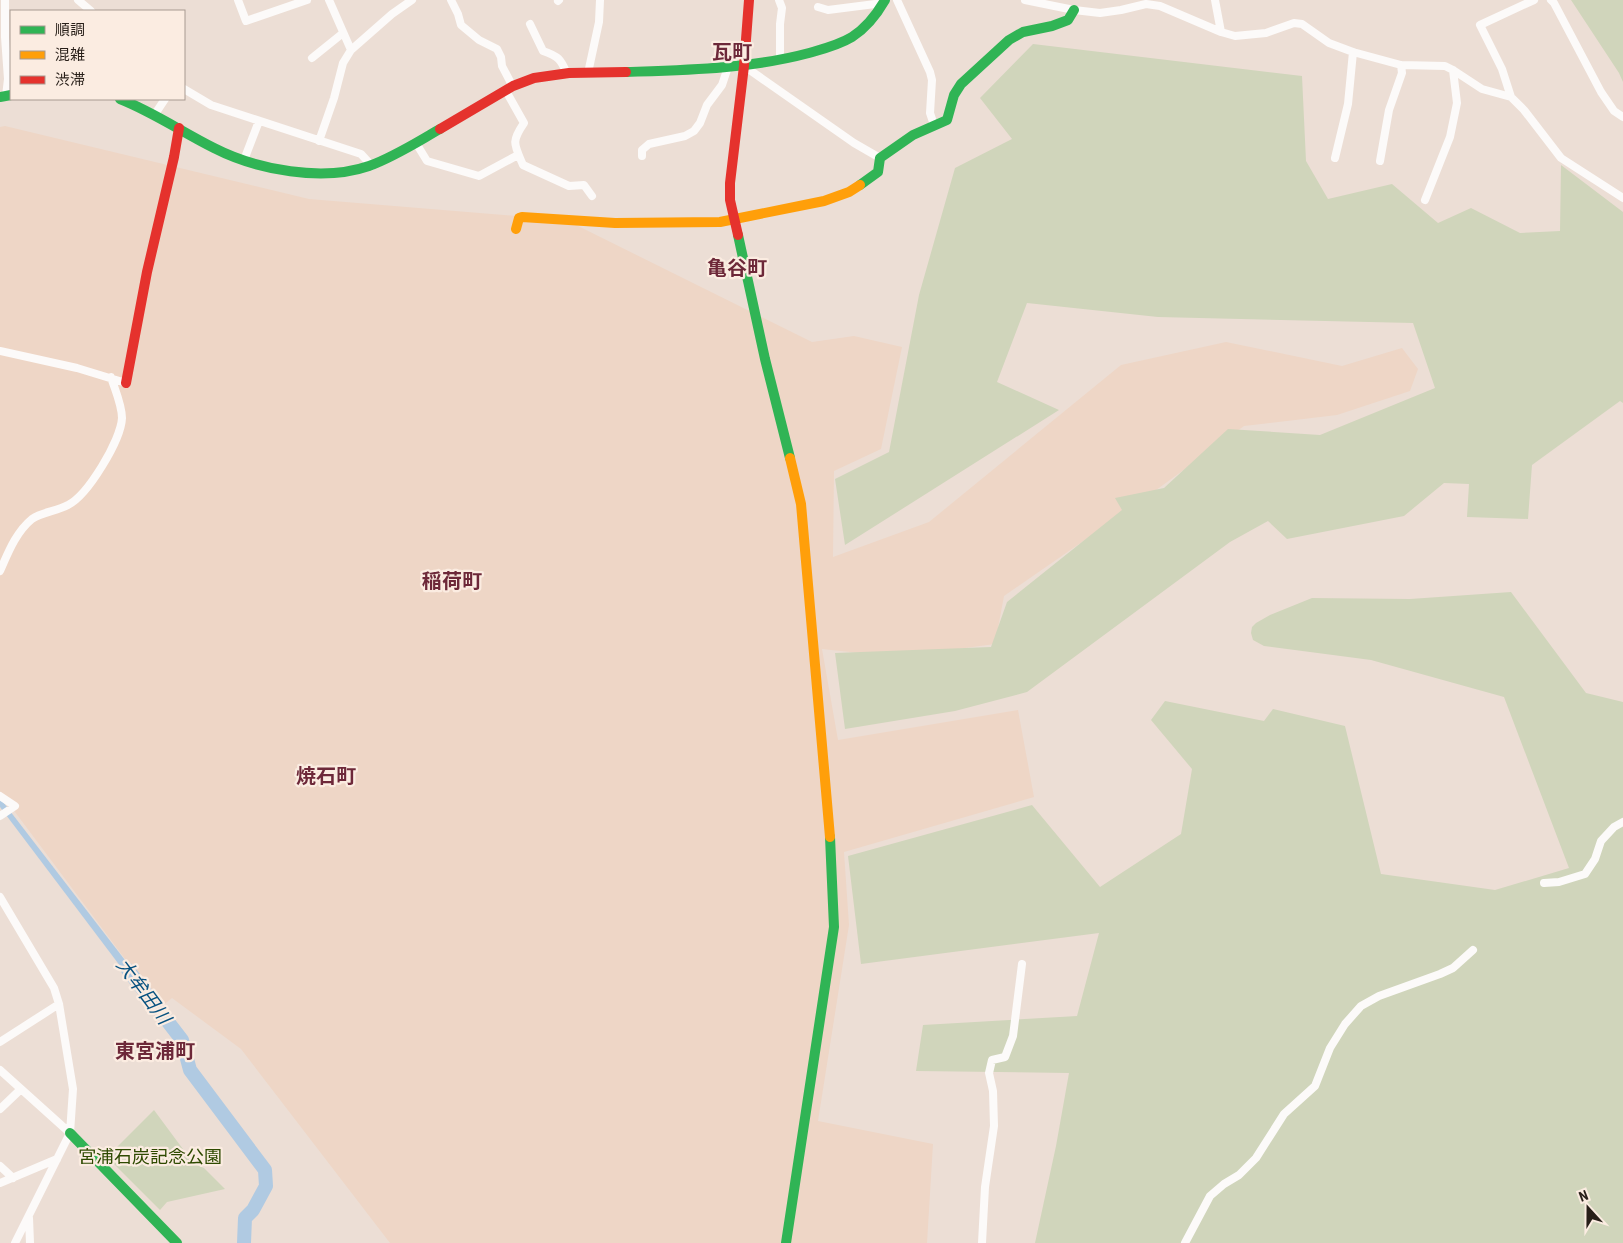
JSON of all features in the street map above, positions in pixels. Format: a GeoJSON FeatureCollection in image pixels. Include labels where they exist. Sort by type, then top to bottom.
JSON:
{"type":"FeatureCollection","features":[{"type":"Feature","properties":{"kind":"street"},"geometry":{"type":"LineString","coordinates":[[5,0],[8,79],[6,96]]}},
{"type":"Feature","properties":{"kind":"street"},"geometry":{"type":"LineString","coordinates":[[78,0],[90,10]]}},
{"type":"Feature","properties":{"kind":"street"},"geometry":{"type":"LineString","coordinates":[[238,0],[246,21],[308,0]]}},
{"type":"Feature","properties":{"kind":"street"},"geometry":{"type":"LineString","coordinates":[[329,0],[351,50]]}},
{"type":"Feature","properties":{"kind":"street"},"geometry":{"type":"LineString","coordinates":[[319,140],[334,98],[343,63],[351,50],[392,14],[412,0]]}},
{"type":"Feature","properties":{"kind":"street"},"geometry":{"type":"LineString","coordinates":[[452,0],[461,25],[479,40],[497,49],[502,57],[502,66],[509,89],[524,123],[514,141],[523,165],[569,186],[584,185],[592,196]]}},
{"type":"Feature","properties":{"kind":"street"},"geometry":{"type":"LineString","coordinates":[[588,73],[599,22],[600,0]]}},
{"type":"Feature","properties":{"kind":"street"},"geometry":{"type":"LineString","coordinates":[[749,0],[744,66],[730,183],[730,200],[801,504],[834,894],[834,927],[829,969],[786,1243]]}},
{"type":"Feature","properties":{"kind":"street"},"geometry":{"type":"LineString","coordinates":[[780,0],[782,8],[780,60]]}},
{"type":"Feature","properties":{"kind":"street"},"geometry":{"type":"LineString","coordinates":[[898,0],[930,72],[932,80],[930,113],[934,125]]}},
{"type":"Feature","properties":{"kind":"street"},"geometry":{"type":"LineString","coordinates":[[1025,0],[1100,13],[1146,4],[1160,6],[1235,36],[1266,33],[1294,23],[1302,24],[1314,30],[1329,43],[1353,52],[1401,65],[1445,66],[1482,89],[1511,97]]}},
{"type":"Feature","properties":{"kind":"street"},"geometry":{"type":"LineString","coordinates":[[1215,0],[1221,32]]}},
{"type":"Feature","properties":{"kind":"street"},"geometry":{"type":"LineString","coordinates":[[1534,0],[1480,25],[1502,69],[1511,97],[1524,110],[1561,158],[1623,198]]}},
{"type":"Feature","properties":{"kind":"street"},"geometry":{"type":"LineString","coordinates":[[1551,0],[1601,92],[1614,111],[1623,117]]}},
{"type":"Feature","properties":{"kind":"street"},"geometry":{"type":"LineString","coordinates":[[122,100],[155,114],[216,149],[257,165],[290,171],[334,173],[372,166],[390,158],[509,89],[539,76],[744,66],[780,60],[830,46],[849,38],[862,29],[884,2]]}},
{"type":"Feature","properties":{"kind":"street"},"geometry":{"type":"LineString","coordinates":[[818,7],[828,10],[884,2]]}},
{"type":"Feature","properties":{"kind":"street"},"geometry":{"type":"LineString","coordinates":[[516,229],[519,218],[522,217],[623,223],[720,222],[824,201],[849,192],[878,172],[880,158],[913,135],[947,120],[954,95],[961,84],[1009,40],[1023,32],[1052,26],[1068,20],[1074,10]]}},
{"type":"Feature","properties":{"kind":"street"},"geometry":{"type":"LineString","coordinates":[[530,24],[543,51],[555,55],[560,60],[567,74]]}},
{"type":"Feature","properties":{"kind":"street"},"geometry":{"type":"LineString","coordinates":[[312,58],[343,33]]}},
{"type":"Feature","properties":{"kind":"street"},"geometry":{"type":"LineString","coordinates":[[1335,158],[1348,104],[1353,52]]}},
{"type":"Feature","properties":{"kind":"street"},"geometry":{"type":"LineString","coordinates":[[1380,161],[1389,110],[1402,73],[1401,65]]}},
{"type":"Feature","properties":{"kind":"street"},"geometry":{"type":"LineString","coordinates":[[744,66],[854,143],[880,158]]}},
{"type":"Feature","properties":{"kind":"street"},"geometry":{"type":"LineString","coordinates":[[642,156],[642,150],[649,144],[686,136],[694,131],[700,123],[707,105],[722,86],[728,67]]}},
{"type":"Feature","properties":{"kind":"street"},"geometry":{"type":"LineString","coordinates":[[1425,200],[1450,137],[1457,103],[1453,70]]}},
{"type":"Feature","properties":{"kind":"street"},"geometry":{"type":"LineString","coordinates":[[185,90],[211,106],[361,154],[372,166]]}},
{"type":"Feature","properties":{"kind":"street"},"geometry":{"type":"LineString","coordinates":[[155,114],[164,100]]}},
{"type":"Feature","properties":{"kind":"street"},"geometry":{"type":"LineString","coordinates":[[244,160],[259,121]]}},
{"type":"Feature","properties":{"kind":"street"},"geometry":{"type":"LineString","coordinates":[[0,351],[111,377],[126,383],[147,272],[179,128]]}},
{"type":"Feature","properties":{"kind":"street"},"geometry":{"type":"LineString","coordinates":[[416,143],[427,161],[479,176],[518,155]]}},
{"type":"Feature","properties":{"kind":"street"},"geometry":{"type":"LineString","coordinates":[[0,571],[22,529],[34,518],[76,500],[85,490],[112,449],[122,418],[111,377]]}},
{"type":"Feature","properties":{"kind":"street"},"geometry":{"type":"LineString","coordinates":[[0,796],[15,806],[0,816]]}},
{"type":"Feature","properties":{"kind":"street"},"geometry":{"type":"LineString","coordinates":[[1544,882],[1559,882],[1585,874],[1595,859],[1601,841],[1614,827],[1623,822]]}},
{"type":"Feature","properties":{"kind":"street"},"geometry":{"type":"LineString","coordinates":[[0,897],[54,988],[59,1004],[73,1089],[70,1133],[15,1243]]}},
{"type":"Feature","properties":{"kind":"street"},"geometry":{"type":"LineString","coordinates":[[1185,1243],[1210,1196],[1224,1184],[1239,1175],[1256,1158],[1284,1114],[1315,1086],[1330,1048],[1345,1024],[1361,1006],[1379,996],[1453,968],[1473,950]]}},
{"type":"Feature","properties":{"kind":"street"},"geometry":{"type":"LineString","coordinates":[[982,1243],[985,1187],[994,1126],[993,1091],[988,1072],[992,1060],[1005,1057],[1013,1036],[1022,964]]}},
{"type":"Feature","properties":{"kind":"street"},"geometry":{"type":"LineString","coordinates":[[0,1042],[59,1004]]}},
{"type":"Feature","properties":{"kind":"street"},"geometry":{"type":"LineString","coordinates":[[0,1070],[70,1133],[177,1243]]}},
{"type":"Feature","properties":{"kind":"street"},"geometry":{"type":"LineString","coordinates":[[0,1109],[20,1089]]}},
{"type":"Feature","properties":{"kind":"street"},"geometry":{"type":"LineString","coordinates":[[0,1183],[57,1159]]}},
{"type":"Feature","properties":{"kind":"street"},"geometry":{"type":"LineString","coordinates":[[0,1166],[13,1178]]}},
{"type":"Feature","properties":{"kind":"street"},"geometry":{"type":"LineString","coordinates":[[28,1216],[30,1243]]}},
{"type":"Feature","properties":{"kind":"shaded area"},"geometry":{"type":"Polygon","coordinates":[[[5,126],[309,199],[566,220],[812,342],[854,336],[902,347],[881,449],[834,471],[833,557],[929,522],[1121,365],[1226,342],[1342,366],[1402,348],[1418,369],[1410,391],[1337,415],[1244,426],[1141,501],[1004,596],[995,644],[897,657],[822,649],[838,740],[1018,710],[1034,797],[844,852],[849,925],[818,1121],[933,1144],[927,1243],[390,1243],[241,1049],[172,998],[161,1007],[0,792],[0,127],[5,126]]]}},
{"type":"Feature","properties":{"kind":"green space"},"geometry":{"type":"Polygon","coordinates":[[[1571,0],[1623,0],[1623,82],[1619,73],[1571,0]]]}},
{"type":"Feature","properties":{"kind":"green space"},"geometry":{"type":"Polygon","coordinates":[[[1033,44],[1302,76],[1306,161],[1328,199],[1392,184],[1438,223],[1471,208],[1520,233],[1560,231],[1561,165],[1623,212],[1623,403],[1620,401],[1532,465],[1528,519],[1467,517],[1469,484],[1444,483],[1404,516],[1287,539],[1268,521],[1230,542],[1027,692],[955,711],[845,729],[835,653],[991,647],[1007,602],[1122,510],[1115,498],[1164,488],[1228,429],[1320,435],[1435,388],[1413,323],[1158,317],[1027,303],[997,382],[1059,410],[845,545],[835,479],[889,452],[919,295],[955,168],[1012,139],[980,98],[1033,44]]]}},
{"type":"Feature","properties":{"kind":"green space"},"geometry":{"type":"Polygon","coordinates":[[[1511,592],[1586,693],[1623,702],[1623,1243],[1035,1243],[1056,1146],[1069,1073],[916,1071],[923,1025],[1077,1016],[1099,933],[861,964],[848,856],[1032,805],[1100,887],[1181,834],[1192,769],[1151,720],[1165,701],[1264,721],[1273,709],[1345,726],[1381,874],[1495,890],[1569,868],[1504,697],[1371,660],[1264,646],[1253,640],[1251,633],[1252,627],[1256,623],[1270,615],[1312,598],[1410,599],[1511,592]]]}},
{"type":"Feature","properties":{"kind":"green space","name":"宮浦石炭記念公園"},"geometry":{"type":"Polygon","coordinates":[[[154,1110],[194,1164],[204,1168],[225,1189],[167,1202],[160,1210],[107,1157],[154,1110]]]}},
{"type":"Feature","properties":{"kind":"water"},"geometry":{"type":"Polygon","coordinates":[[[0,798],[138,977],[139,991],[0,807],[0,798]]]}},
{"type":"Feature","properties":{"kind":"waterway","name":"大牟田川"},"geometry":{"type":"LineString","coordinates":[[128,970],[182,1040],[190,1070],[265,1170],[266,1186],[253,1210],[245,1218],[244,1243]]}},
{"type":"Feature","properties":{"kind":"traffic: fast"},"geometry":{"type":"LineString","coordinates":[[626,72],[741,66],[809,53],[836,45],[852,37],[871,20],[885,0]]}},
{"type":"Feature","properties":{"kind":"traffic: fast"},"geometry":{"type":"LineString","coordinates":[[860,185],[878,172],[880,158],[913,135],[947,120],[954,95],[961,84],[1009,40],[1023,32],[1052,26],[1068,20],[1074,10]]}},
{"type":"Feature","properties":{"kind":"traffic: fast"},"geometry":{"type":"LineString","coordinates":[[0,97],[10,95]]}},
{"type":"Feature","properties":{"kind":"traffic: fast"},"geometry":{"type":"LineString","coordinates":[[122,100],[231,156],[270,168],[311,173],[351,171],[369,166],[396,154],[440,129]]}},
{"type":"Feature","properties":{"kind":"traffic: fast"},"geometry":{"type":"LineString","coordinates":[[738,235],[765,359],[790,458]]}},
{"type":"Feature","properties":{"kind":"traffic: fast"},"geometry":{"type":"LineString","coordinates":[[786,1243],[834,927],[830,837]]}},
{"type":"Feature","properties":{"kind":"traffic: fast"},"geometry":{"type":"LineString","coordinates":[[70,1133],[177,1243]]}},
{"type":"Feature","properties":{"kind":"traffic: slow"},"geometry":{"type":"LineString","coordinates":[[516,229],[519,218],[522,217],[615,223],[720,222],[824,201],[849,192],[860,185]]}},
{"type":"Feature","properties":{"kind":"traffic: slow"},"geometry":{"type":"LineString","coordinates":[[790,458],[801,504],[830,837]]}},
{"type":"Feature","properties":{"kind":"traffic: jam"},"geometry":{"type":"LineString","coordinates":[[738,235],[730,200],[730,183],[744,66],[749,0]]}},
{"type":"Feature","properties":{"kind":"traffic: jam"},"geometry":{"type":"LineString","coordinates":[[440,129],[513,86],[534,78],[569,73],[626,72]]}},
{"type":"Feature","properties":{"kind":"traffic: jam"},"geometry":{"type":"LineString","coordinates":[[126,383],[147,272],[179,128]]}},
{"type":"Feature","properties":{"kind":"district","name":"瓦町"},"geometry":{"type":"Point","coordinates":[732,52]}},
{"type":"Feature","properties":{"kind":"district","name":"亀谷町"},"geometry":{"type":"Point","coordinates":[737,268]}},
{"type":"Feature","properties":{"kind":"district","name":"稲荷町"},"geometry":{"type":"Point","coordinates":[452,581]}},
{"type":"Feature","properties":{"kind":"district","name":"焼石町"},"geometry":{"type":"Point","coordinates":[326,776]}},
{"type":"Feature","properties":{"kind":"district","name":"東宮浦町"},"geometry":{"type":"Point","coordinates":[155,1051]}}]}
